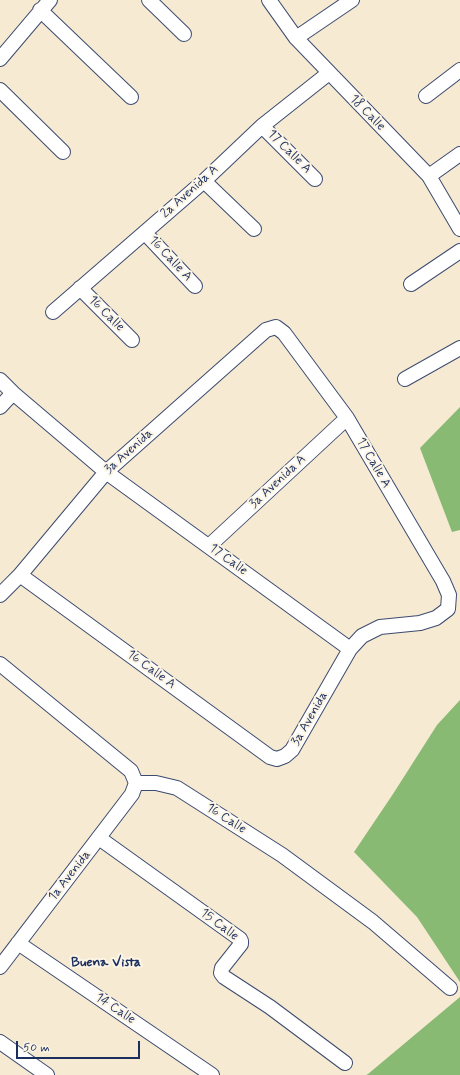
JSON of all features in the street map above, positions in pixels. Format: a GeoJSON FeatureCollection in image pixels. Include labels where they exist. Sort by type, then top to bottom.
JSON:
{"type":"FeatureCollection","features":[{"type":"Feature","properties":{"kind":"street"},"geometry":{"type":"LineString","coordinates":[[149,0],[184,34]]}},
{"type":"Feature","properties":{"kind":"street","name":"18 Calle"},"geometry":{"type":"LineString","coordinates":[[269,0],[296,38],[429,176],[460,227]]}},
{"type":"Feature","properties":{"kind":"street"},"geometry":{"type":"LineString","coordinates":[[296,38],[352,0]]}},
{"type":"Feature","properties":{"kind":"street"},"geometry":{"type":"LineString","coordinates":[[0,59],[45,5],[131,97]]}},
{"type":"Feature","properties":{"kind":"street"},"geometry":{"type":"LineString","coordinates":[[426,96],[460,70]]}},
{"type":"Feature","properties":{"kind":"street","name":"2a Avenida A"},"geometry":{"type":"LineString","coordinates":[[53,312],[204,180],[262,126],[329,73]]}},
{"type":"Feature","properties":{"kind":"street"},"geometry":{"type":"LineString","coordinates":[[0,90],[63,152]]}},
{"type":"Feature","properties":{"kind":"street","name":"17 Calle A"},"geometry":{"type":"LineString","coordinates":[[262,126],[315,179]]}},
{"type":"Feature","properties":{"kind":"street"},"geometry":{"type":"LineString","coordinates":[[429,176],[460,154]]}},
{"type":"Feature","properties":{"kind":"street"},"geometry":{"type":"LineString","coordinates":[[204,180],[254,229]]}},
{"type":"Feature","properties":{"kind":"street","name":"16 Calle A"},"geometry":{"type":"LineString","coordinates":[[145,232],[195,286]]}},
{"type":"Feature","properties":{"kind":"street"},"geometry":{"type":"LineString","coordinates":[[411,284],[460,251]]}},
{"type":"Feature","properties":{"kind":"street","name":"16 Calle"},"geometry":{"type":"LineString","coordinates":[[80,288],[132,340]]}},
{"type":"Feature","properties":{"kind":"street","name":"17 Calle A"},"geometry":{"type":"LineString","coordinates":[[276,327],[284,333],[347,418],[443,581],[449,595],[448,609]]}},
{"type":"Feature","properties":{"kind":"street","name":"3a Avenida"},"geometry":{"type":"LineString","coordinates":[[0,595],[20,575],[106,472],[266,330],[276,327]]}},
{"type":"Feature","properties":{"kind":"street"},"geometry":{"type":"LineString","coordinates":[[405,379],[460,348]]}},
{"type":"Feature","properties":{"kind":"street"},"geometry":{"type":"LineString","coordinates":[[0,380],[13,393],[106,472]]}},
{"type":"Feature","properties":{"kind":"street"},"geometry":{"type":"LineString","coordinates":[[0,407],[13,393]]}},
{"type":"Feature","properties":{"kind":"street","name":"3a Avenida A"},"geometry":{"type":"LineString","coordinates":[[209,546],[347,418]]}},
{"type":"Feature","properties":{"kind":"street","name":"17 Calle"},"geometry":{"type":"LineString","coordinates":[[106,472],[350,649]]}},
{"type":"Feature","properties":{"kind":"street","name":"16 Calle A"},"geometry":{"type":"LineString","coordinates":[[20,575],[270,757],[277,759],[285,756]]}},
{"type":"Feature","properties":{"kind":"street","name":"3a Avenida"},"geometry":{"type":"LineString","coordinates":[[285,756],[292,750],[350,649],[362,636],[380,627],[420,623],[436,618],[448,609]]}},
{"type":"Feature","properties":{"kind":"street"},"geometry":{"type":"LineString","coordinates":[[0,664],[131,771],[136,783]]}},
{"type":"Feature","properties":{"kind":"street","name":"16 Calle"},"geometry":{"type":"LineString","coordinates":[[136,783],[156,783],[177,788],[282,855],[373,922],[450,988]]}},
{"type":"Feature","properties":{"kind":"street","name":"1a Avenida"},"geometry":{"type":"LineString","coordinates":[[0,967],[132,794],[136,783]]}},
{"type":"Feature","properties":{"kind":"street","name":"15 Calle"},"geometry":{"type":"LineString","coordinates":[[99,838],[240,939],[241,944],[222,968],[224,977],[270,1007],[345,1063]]}},
{"type":"Feature","properties":{"kind":"street","name":"14 Calle"},"geometry":{"type":"LineString","coordinates":[[18,943],[212,1075]]}},
{"type":"Feature","properties":{"kind":"street"},"geometry":{"type":"LineString","coordinates":[[0,1042],[47,1075]]}},
{"type":"Feature","properties":{"kind":"green space"},"geometry":{"type":"Polygon","coordinates":[[[460,407],[460,530],[452,532],[420,448],[460,407]]]}},
{"type":"Feature","properties":{"kind":"green space"},"geometry":{"type":"Polygon","coordinates":[[[460,700],[460,982],[417,917],[354,852],[437,725],[460,700]]]}},
{"type":"Feature","properties":{"kind":"green space"},"geometry":{"type":"Polygon","coordinates":[[[460,997],[460,1075],[366,1075],[368,1074],[460,997]]]}},
{"type":"Feature","properties":{"kind":"district","name":"Buena Vista"},"geometry":{"type":"Point","coordinates":[106,963]}}]}
